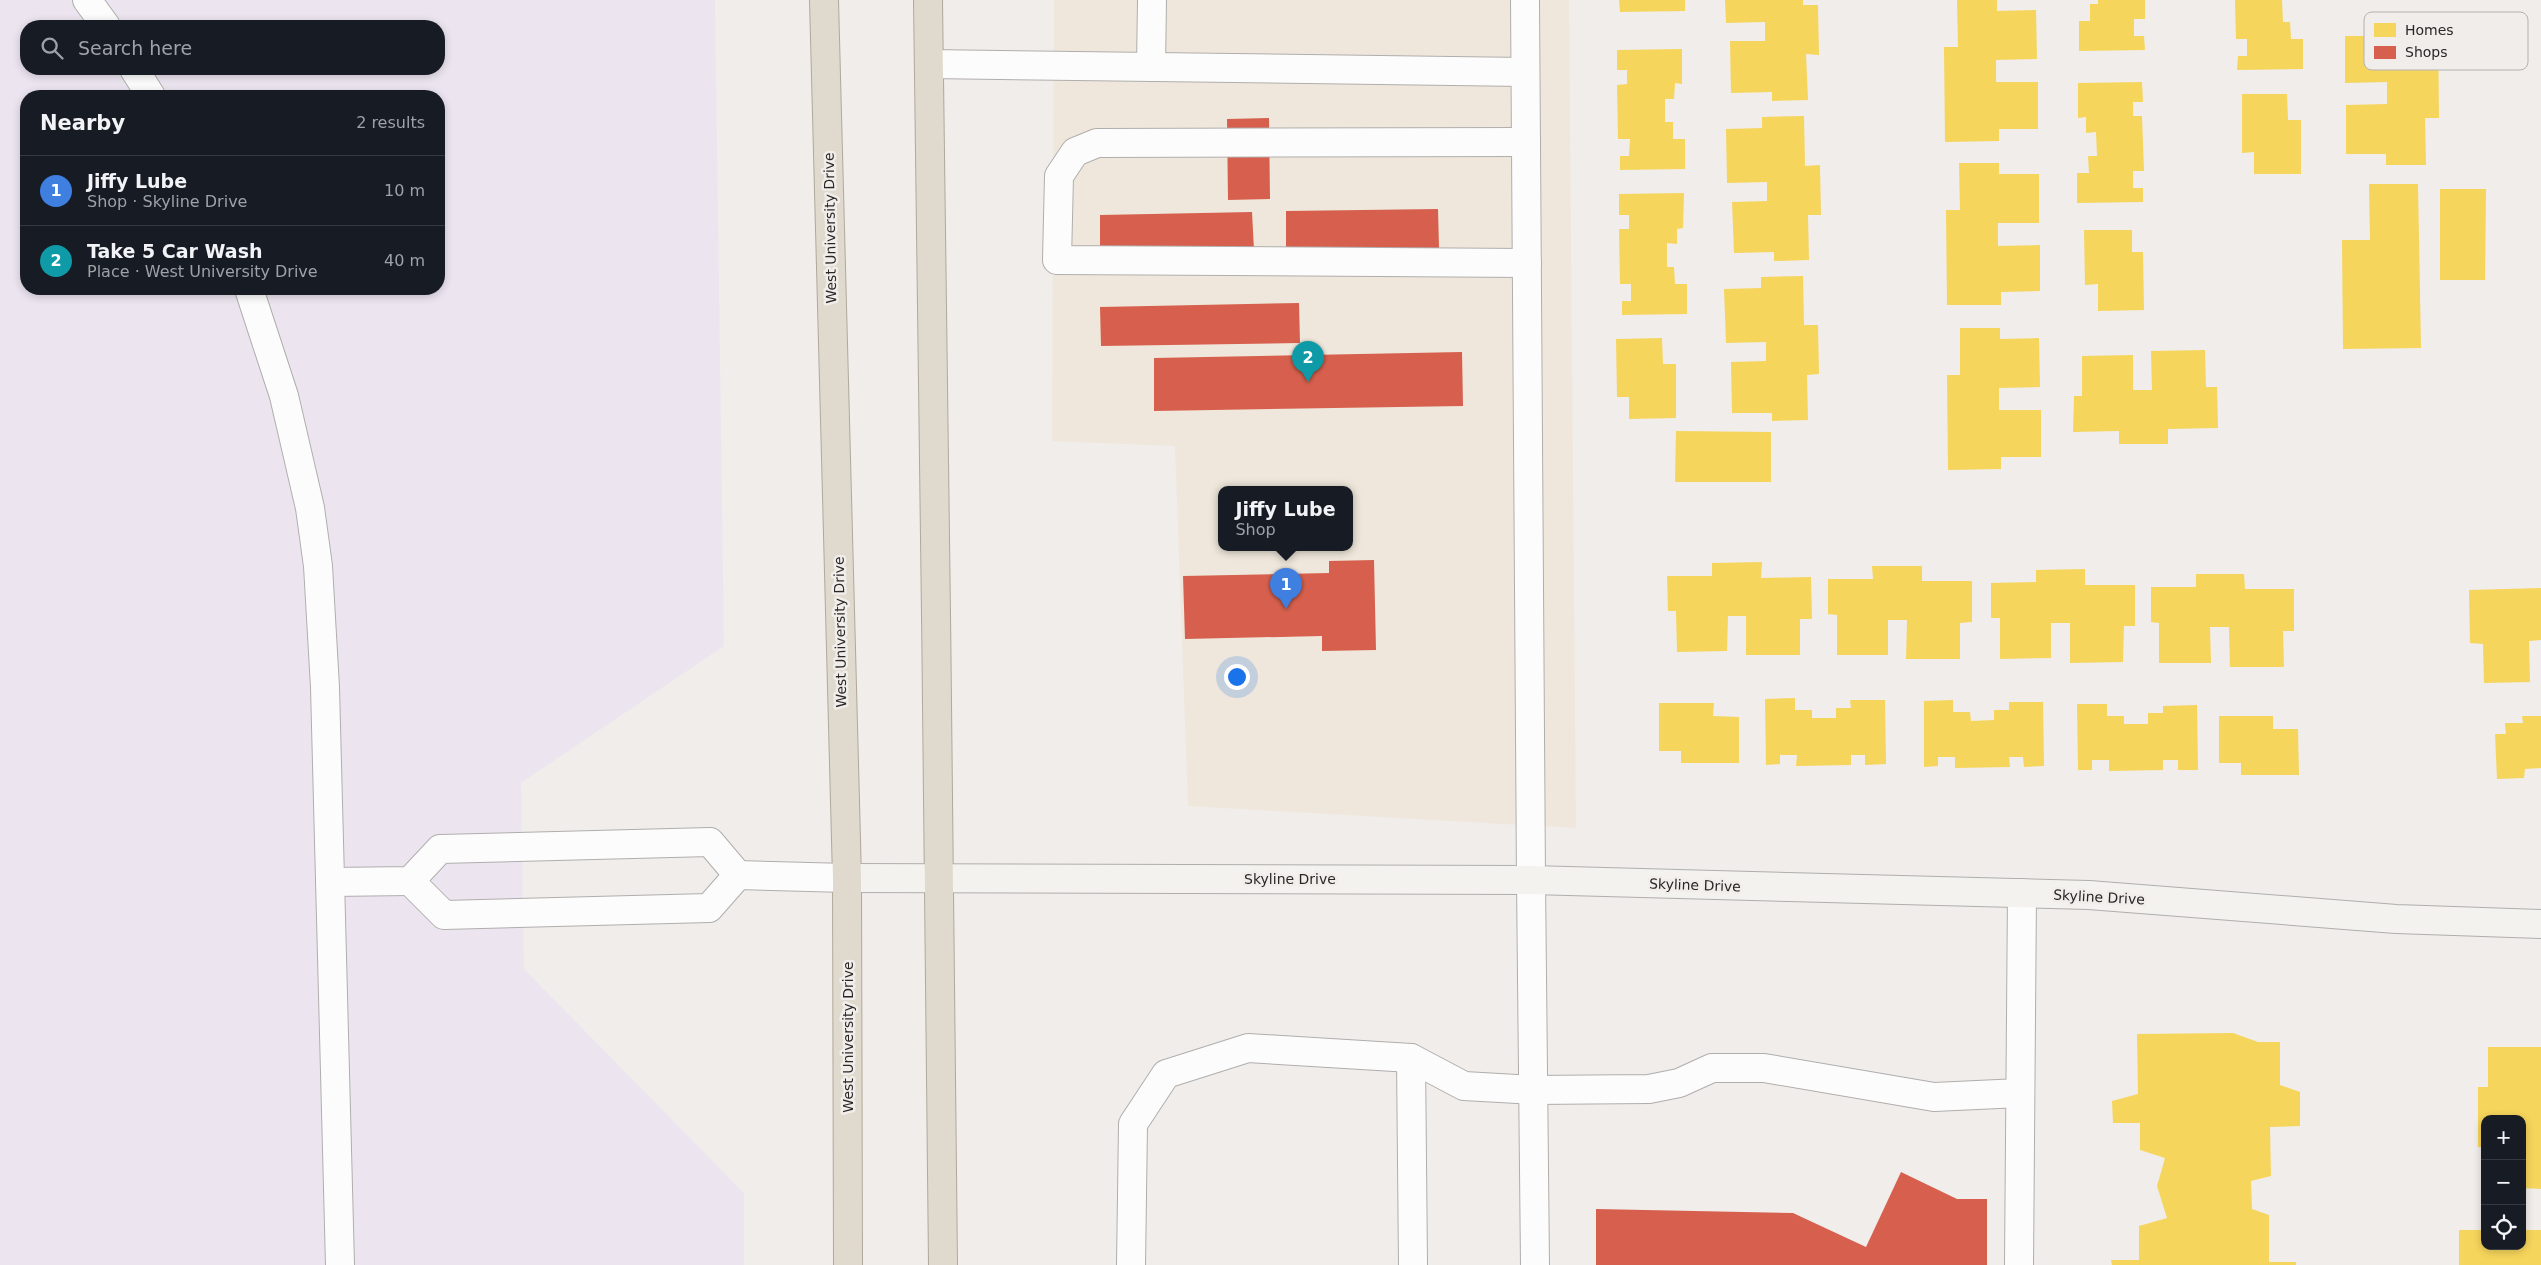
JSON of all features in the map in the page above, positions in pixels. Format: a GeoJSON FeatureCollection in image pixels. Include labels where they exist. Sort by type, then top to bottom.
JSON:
{"type":"FeatureCollection","features":[{"type":"Feature","properties":{"kind":"highway","name":"West University Drive"},"geometry":{"type":"LineString","coordinates":[[824,0],[847,878],[848,1265]]}},
{"type":"Feature","properties":{"kind":"highway"},"geometry":{"type":"LineString","coordinates":[[928,0],[933,268],[937,877],[943,1265]]}},
{"type":"Feature","properties":{"kind":"street","name":"Skyline Drive"},"geometry":{"type":"LineString","coordinates":[[847,878],[1530,880],[2089,895],[2396,919],[2541,924]]}},
{"type":"Feature","properties":{"kind":"lane"},"geometry":{"type":"LineString","coordinates":[[87,0],[102,20]]}},
{"type":"Feature","properties":{"kind":"lane"},"geometry":{"type":"LineString","coordinates":[[1151,66],[1152,0]]}},
{"type":"Feature","properties":{"kind":"lane"},"geometry":{"type":"LineString","coordinates":[[1525,0],[1530,880],[1535,1265]]}},
{"type":"Feature","properties":{"kind":"lane"},"geometry":{"type":"LineString","coordinates":[[929,64],[1526,72]]}},
{"type":"Feature","properties":{"kind":"lane"},"geometry":{"type":"LineString","coordinates":[[138,75],[147,90]]}},
{"type":"Feature","properties":{"kind":"lane"},"geometry":{"type":"LineString","coordinates":[[1526,142],[1097,143],[1075,152],[1059,176],[1057,260],[1527,263]]}},
{"type":"Feature","properties":{"kind":"lane"},"geometry":{"type":"LineString","coordinates":[[251,295],[284,396],[310,508],[317,557],[323,628],[340,1265]]}},
{"type":"Feature","properties":{"kind":"lane"},"geometry":{"type":"LineString","coordinates":[[410,881],[440,849],[710,842],[738,875],[847,878]]}},
{"type":"Feature","properties":{"kind":"lane"},"geometry":{"type":"LineString","coordinates":[[330,882],[410,881],[444,915],[709,908],[738,875]]}},
{"type":"Feature","properties":{"kind":"lane"},"geometry":{"type":"LineString","coordinates":[[2019,1265],[2022,894]]}},
{"type":"Feature","properties":{"kind":"lane"},"geometry":{"type":"LineString","coordinates":[[1131,1265],[1133,1124],[1166,1074],[1248,1048],[1411,1058],[1464,1086],[1533,1090],[1649,1089],[1679,1083],[1712,1068],[1764,1068],[1934,1097],[2020,1093]]}},
{"type":"Feature","properties":{"kind":"lane"},"geometry":{"type":"LineString","coordinates":[[1411,1058],[1413,1265]]}},
{"type":"Feature","properties":{"kind":"shaded area"},"geometry":{"type":"Polygon","coordinates":[[[0,0],[715,0],[724,646],[521,783],[524,969],[744,1193],[744,1265],[0,1265],[0,0]]]}},
{"type":"Feature","properties":{"kind":"shaded area"},"geometry":{"type":"Polygon","coordinates":[[[1054,0],[1569,0],[1576,828],[1188,806],[1175,446],[1052,441],[1054,0]]]}},
{"type":"Feature","properties":{"kind":"building: Homes"},"geometry":{"type":"Polygon","coordinates":[[[1619,0],[1685,0],[1685,11],[1620,12],[1619,0]]]}},
{"type":"Feature","properties":{"kind":"building: Homes"},"geometry":{"type":"Polygon","coordinates":[[[1725,0],[1803,0],[1803,5],[1818,5],[1819,55],[1806,54],[1808,100],[1772,101],[1772,92],[1731,93],[1730,41],[1765,41],[1765,22],[1726,23],[1725,0]]]}},
{"type":"Feature","properties":{"kind":"building: Homes"},"geometry":{"type":"Polygon","coordinates":[[[1957,0],[1997,0],[1997,11],[2036,10],[2037,59],[1996,60],[1996,82],[2038,82],[2038,129],[1999,129],[1999,141],[1945,142],[1944,47],[1958,47],[1957,0]]]}},
{"type":"Feature","properties":{"kind":"building: Homes"},"geometry":{"type":"Polygon","coordinates":[[[2098,0],[2145,0],[2145,19],[2134,19],[2134,36],[2144,36],[2145,50],[2079,51],[2079,21],[2090,21],[2090,4],[2098,4],[2098,0]]]}},
{"type":"Feature","properties":{"kind":"building: Homes"},"geometry":{"type":"Polygon","coordinates":[[[2235,0],[2282,0],[2283,22],[2290,22],[2291,39],[2303,39],[2303,69],[2237,70],[2238,56],[2247,56],[2247,39],[2236,39],[2235,0]]]}},
{"type":"Feature","properties":{"kind":"building: Homes"},"geometry":{"type":"Polygon","coordinates":[[[2345,36],[2364,36],[2364,70],[2438,70],[2439,118],[2425,118],[2426,165],[2386,165],[2386,154],[2346,154],[2346,105],[2387,104],[2387,82],[2345,83],[2345,36]]]}},
{"type":"Feature","properties":{"kind":"building: Homes"},"geometry":{"type":"Polygon","coordinates":[[[1682,49],[1682,84],[1675,83],[1674,99],[1665,99],[1665,122],[1673,122],[1673,139],[1685,139],[1685,169],[1620,170],[1620,156],[1629,156],[1630,139],[1618,139],[1617,85],[1627,84],[1627,70],[1617,70],[1617,50],[1682,49]]]}},
{"type":"Feature","properties":{"kind":"building: Homes"},"geometry":{"type":"Polygon","coordinates":[[[2142,82],[2143,102],[2133,102],[2133,116],[2142,116],[2144,171],[2133,171],[2133,188],[2143,188],[2143,202],[2077,203],[2077,173],[2089,173],[2088,156],[2097,156],[2096,132],[2086,133],[2086,117],[2078,118],[2078,83],[2142,82]]]}},
{"type":"Feature","properties":{"kind":"building: Homes"},"geometry":{"type":"Polygon","coordinates":[[[2242,94],[2287,94],[2288,120],[2301,120],[2301,174],[2254,174],[2254,152],[2242,153],[2242,94]]]}},
{"type":"Feature","properties":{"kind":"building: Homes"},"geometry":{"type":"Polygon","coordinates":[[[1804,116],[1805,166],[1820,165],[1821,215],[1808,215],[1809,260],[1774,261],[1774,252],[1734,253],[1732,202],[1767,201],[1767,182],[1727,183],[1726,129],[1762,128],[1762,117],[1804,116]]]}},
{"type":"Feature","properties":{"kind":"building: Homes"},"geometry":{"type":"Polygon","coordinates":[[[1959,163],[1999,163],[1999,174],[2039,174],[2039,223],[1998,223],[1998,246],[2040,245],[2040,291],[2001,292],[2001,305],[1947,305],[1946,210],[1960,210],[1959,163]]]}},
{"type":"Feature","properties":{"kind":"building: Homes"},"geometry":{"type":"Polygon","coordinates":[[[2369,184],[2418,184],[2421,348],[2343,349],[2342,240],[2370,240],[2369,184]]]}},
{"type":"Feature","properties":{"kind":"building: Homes"},"geometry":{"type":"Polygon","coordinates":[[[2440,189],[2486,189],[2485,280],[2440,280],[2440,189]]]}},
{"type":"Feature","properties":{"kind":"building: Homes"},"geometry":{"type":"Polygon","coordinates":[[[1684,193],[1683,228],[1677,229],[1677,244],[1667,243],[1667,267],[1674,267],[1675,284],[1687,284],[1687,314],[1622,315],[1622,301],[1631,301],[1631,284],[1620,284],[1619,229],[1629,229],[1629,215],[1619,215],[1619,194],[1684,193]]]}},
{"type":"Feature","properties":{"kind":"building: Homes"},"geometry":{"type":"Polygon","coordinates":[[[2084,230],[2132,230],[2132,252],[2143,252],[2144,310],[2098,311],[2098,284],[2085,285],[2084,230]]]}},
{"type":"Feature","properties":{"kind":"building: Homes"},"geometry":{"type":"Polygon","coordinates":[[[1803,276],[1804,325],[1818,325],[1819,374],[1807,375],[1808,420],[1772,421],[1772,413],[1732,413],[1731,362],[1766,361],[1766,342],[1726,343],[1724,289],[1761,288],[1761,277],[1803,276]]]}},
{"type":"Feature","properties":{"kind":"building: Homes"},"geometry":{"type":"Polygon","coordinates":[[[1960,328],[2000,328],[2000,339],[2039,338],[2040,387],[1999,388],[1999,410],[2041,410],[2041,457],[2001,457],[2001,469],[1948,470],[1947,375],[1960,375],[1960,328]]]}},
{"type":"Feature","properties":{"kind":"building: Homes"},"geometry":{"type":"Polygon","coordinates":[[[1662,338],[1663,364],[1676,364],[1676,418],[1629,419],[1629,397],[1617,397],[1616,339],[1662,338]]]}},
{"type":"Feature","properties":{"kind":"building: Homes"},"geometry":{"type":"Polygon","coordinates":[[[2205,350],[2206,387],[2217,387],[2218,428],[2168,429],[2168,444],[2119,444],[2119,431],[2073,432],[2074,396],[2082,396],[2082,356],[2133,355],[2133,390],[2152,390],[2151,351],[2205,350]]]}},
{"type":"Feature","properties":{"kind":"building: Homes"},"geometry":{"type":"Polygon","coordinates":[[[1676,431],[1771,432],[1771,482],[1675,482],[1676,431]]]}},
{"type":"Feature","properties":{"kind":"building: Homes"},"geometry":{"type":"Polygon","coordinates":[[[1762,562],[1761,578],[1811,577],[1812,619],[1800,619],[1800,655],[1746,655],[1746,616],[1728,616],[1727,651],[1677,652],[1676,611],[1668,611],[1667,576],[1712,576],[1712,563],[1762,562]]]}},
{"type":"Feature","properties":{"kind":"building: Homes"},"geometry":{"type":"Polygon","coordinates":[[[1872,566],[1922,566],[1922,581],[1972,581],[1972,622],[1960,623],[1960,659],[1906,659],[1907,620],[1888,620],[1888,655],[1837,655],[1837,615],[1828,614],[1828,579],[1873,579],[1872,566]]]}},
{"type":"Feature","properties":{"kind":"building: Homes"},"geometry":{"type":"Polygon","coordinates":[[[2085,569],[2085,585],[2135,585],[2135,626],[2124,626],[2123,662],[2070,663],[2070,623],[2051,623],[2051,658],[2000,659],[2000,618],[1991,618],[1991,583],[2036,582],[2036,570],[2085,569]]]}},
{"type":"Feature","properties":{"kind":"building: Homes"},"geometry":{"type":"Polygon","coordinates":[[[2196,574],[2244,574],[2245,589],[2294,589],[2294,631],[2283,631],[2284,667],[2230,667],[2229,627],[2210,627],[2211,663],[2159,663],[2159,623],[2151,622],[2151,587],[2196,587],[2196,574]]]}},
{"type":"Feature","properties":{"kind":"building: Homes"},"geometry":{"type":"Polygon","coordinates":[[[2541,588],[2541,640],[2529,641],[2530,682],[2484,683],[2483,644],[2470,643],[2469,590],[2541,588]]]}},
{"type":"Feature","properties":{"kind":"building: Homes"},"geometry":{"type":"Polygon","coordinates":[[[1795,698],[1795,710],[1812,710],[1812,718],[1836,718],[1836,708],[1851,708],[1850,700],[1885,700],[1886,764],[1865,765],[1865,755],[1851,755],[1851,765],[1796,766],[1797,755],[1780,755],[1780,764],[1766,765],[1765,699],[1795,698]]]}},
{"type":"Feature","properties":{"kind":"building: Homes"},"geometry":{"type":"Polygon","coordinates":[[[1953,700],[1953,712],[1970,712],[1971,721],[1994,720],[1994,710],[2009,710],[2009,702],[2043,702],[2044,766],[2024,767],[2023,757],[2009,757],[2010,767],[1955,768],[1955,757],[1938,757],[1938,766],[1924,767],[1924,701],[1953,700]]]}},
{"type":"Feature","properties":{"kind":"building: Homes"},"geometry":{"type":"Polygon","coordinates":[[[1659,703],[1714,703],[1713,716],[1739,717],[1739,763],[1681,763],[1681,751],[1659,751],[1659,703]]]}},
{"type":"Feature","properties":{"kind":"building: Homes"},"geometry":{"type":"Polygon","coordinates":[[[2077,704],[2107,704],[2107,716],[2124,716],[2124,724],[2148,724],[2148,713],[2163,713],[2163,706],[2197,705],[2198,770],[2178,770],[2178,760],[2163,760],[2163,770],[2109,771],[2109,760],[2092,760],[2092,770],[2078,770],[2077,704]]]}},
{"type":"Feature","properties":{"kind":"building: Homes"},"geometry":{"type":"Polygon","coordinates":[[[2219,716],[2273,716],[2273,729],[2298,729],[2299,775],[2241,775],[2241,763],[2219,763],[2219,716]]]}},
{"type":"Feature","properties":{"kind":"building: Homes"},"geometry":{"type":"Polygon","coordinates":[[[2522,716],[2541,716],[2541,768],[2525,769],[2524,778],[2497,779],[2495,734],[2506,734],[2505,723],[2523,723],[2522,716]]]}},
{"type":"Feature","properties":{"kind":"building: Homes"},"geometry":{"type":"Polygon","coordinates":[[[2233,1033],[2258,1042],[2280,1042],[2280,1085],[2300,1092],[2300,1126],[2270,1127],[2271,1176],[2251,1181],[2252,1209],[2269,1215],[2269,1262],[2296,1262],[2296,1265],[2112,1265],[2111,1260],[2139,1260],[2139,1226],[2167,1218],[2157,1186],[2165,1158],[2140,1150],[2140,1123],[2113,1123],[2112,1101],[2138,1094],[2137,1034],[2233,1033]]]}},
{"type":"Feature","properties":{"kind":"building: Homes"},"geometry":{"type":"Polygon","coordinates":[[[2488,1047],[2541,1047],[2541,1189],[2526,1188],[2526,1115],[2481,1115],[2481,1147],[2478,1147],[2478,1087],[2488,1087],[2488,1047]]]}},
{"type":"Feature","properties":{"kind":"building: Homes"},"geometry":{"type":"Polygon","coordinates":[[[2459,1230],[2481,1230],[2481,1250],[2526,1250],[2526,1230],[2541,1230],[2541,1265],[2459,1265],[2459,1230]]]}},
{"type":"Feature","properties":{"kind":"building: Shops"},"geometry":{"type":"Polygon","coordinates":[[[1269,118],[1270,199],[1228,200],[1227,119],[1269,118]]]}},
{"type":"Feature","properties":{"kind":"building: Shops"},"geometry":{"type":"Polygon","coordinates":[[[1438,209],[1439,248],[1286,250],[1286,211],[1438,209]]]}},
{"type":"Feature","properties":{"kind":"building: Shops"},"geometry":{"type":"Polygon","coordinates":[[[1252,212],[1254,250],[1100,253],[1100,215],[1252,212]]]}},
{"type":"Feature","properties":{"kind":"building: Shops"},"geometry":{"type":"Polygon","coordinates":[[[1299,303],[1300,343],[1101,346],[1100,307],[1299,303]]]}},
{"type":"Feature","properties":{"kind":"building: Shops"},"geometry":{"type":"Polygon","coordinates":[[[1462,352],[1463,406],[1154,411],[1154,358],[1462,352]]]}},
{"type":"Feature","properties":{"kind":"building: Shops"},"geometry":{"type":"Polygon","coordinates":[[[1374,560],[1376,650],[1322,651],[1322,636],[1185,639],[1183,576],[1329,573],[1329,561],[1374,560]]]}},
{"type":"Feature","properties":{"kind":"building: Shops"},"geometry":{"type":"Polygon","coordinates":[[[1901,1172],[1957,1199],[1987,1199],[1987,1265],[1596,1265],[1596,1209],[1793,1213],[1866,1247],[1901,1172]]]}},
{"type":"Feature","properties":{"kind":"place","name":"Take 5 Car Wash"},"geometry":{"type":"Point","coordinates":[1308,382]}},
{"type":"Feature","properties":{"kind":"place","name":"Jiffy Lube"},"geometry":{"type":"Point","coordinates":[1286,609]}}]}
